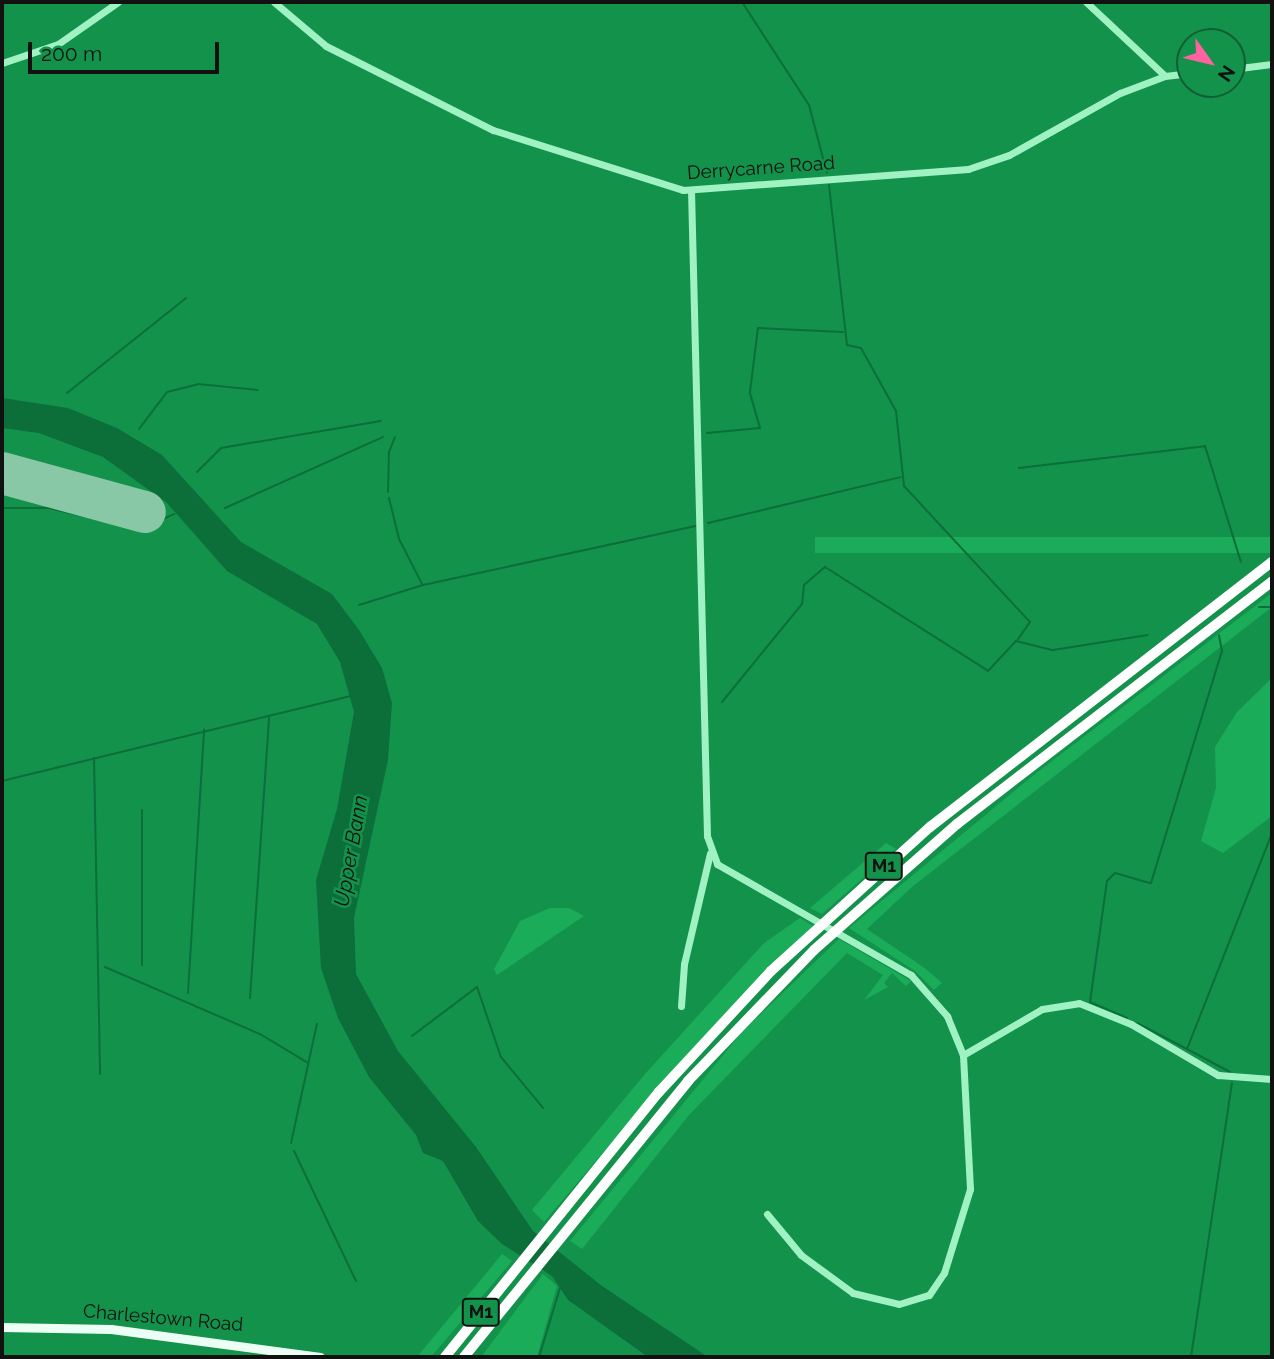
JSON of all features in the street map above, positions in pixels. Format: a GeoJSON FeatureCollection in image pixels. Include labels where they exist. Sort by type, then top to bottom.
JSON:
{"type":"FeatureCollection","features":[{"type":"Feature","properties":{"kind":"highway","name":"M1"},"geometry":{"type":"LineString","coordinates":[[445,1357],[549,1227],[702,1044],[863,884],[1272,562]]}},
{"type":"Feature","properties":{"kind":"highway","name":"M1"},"geometry":{"type":"LineString","coordinates":[[464,1357],[688,1081],[863,904],[957,824],[1272,581]]}},
{"type":"Feature","properties":{"kind":"main road","name":"Charlestown Road"},"geometry":{"type":"LineString","coordinates":[[2,1327],[111,1329],[320,1357]]}},
{"type":"Feature","properties":{"kind":"street"},"geometry":{"type":"LineString","coordinates":[[2,63],[58,44],[118,2]]}},
{"type":"Feature","properties":{"kind":"street","name":"Derrycarne Road"},"geometry":{"type":"LineString","coordinates":[[275,2],[326,46],[513,139],[691,190],[968,169],[1009,155],[1120,93],[1165,76],[1176,75]]}},
{"type":"Feature","properties":{"kind":"street"},"geometry":{"type":"LineString","coordinates":[[1086,2],[1165,76]]}},
{"type":"Feature","properties":{"kind":"street"},"geometry":{"type":"LineString","coordinates":[[1246,67],[1272,64]]}},
{"type":"Feature","properties":{"kind":"street"},"geometry":{"type":"LineString","coordinates":[[681,1006],[684,964],[710,853],[691,190]]}},
{"type":"Feature","properties":{"kind":"street"},"geometry":{"type":"LineString","coordinates":[[710,853],[735,877],[851,939],[924,987],[947,1016],[963,1055],[970,1189],[944,1273],[929,1295],[899,1304],[853,1293],[801,1255],[767,1214]]}},
{"type":"Feature","properties":{"kind":"street"},"geometry":{"type":"LineString","coordinates":[[963,1055],[1042,1009],[1079,1003],[1131,1024],[1218,1075],[1272,1079]]}},
{"type":"Feature","properties":{"kind":"shaded area"},"geometry":{"type":"Polygon","coordinates":[[[815,537],[1272,537],[1272,553],[815,553],[815,537]]]}},
{"type":"Feature","properties":{"kind":"shaded area"},"geometry":{"type":"Polygon","coordinates":[[[1272,593],[1272,607],[913,886],[867,929],[942,983],[934,990],[915,971],[849,928],[1035,774],[1272,593]]]}},
{"type":"Feature","properties":{"kind":"shaded area"},"geometry":{"type":"Polygon","coordinates":[[[1272,678],[1272,816],[1223,853],[1201,841],[1216,788],[1215,747],[1237,712],[1272,678]]]}},
{"type":"Feature","properties":{"kind":"shaded area"},"geometry":{"type":"Polygon","coordinates":[[[886,843],[896,849],[822,914],[810,908],[886,843]]]}},
{"type":"Feature","properties":{"kind":"shaded area"},"geometry":{"type":"Polygon","coordinates":[[[550,908],[569,908],[584,916],[497,975],[494,969],[520,921],[550,908]]]}},
{"type":"Feature","properties":{"kind":"shaded area"},"geometry":{"type":"Polygon","coordinates":[[[800,918],[813,926],[679,1063],[544,1222],[532,1210],[645,1074],[764,943],[800,918]]]}},
{"type":"Feature","properties":{"kind":"shaded area"},"geometry":{"type":"Polygon","coordinates":[[[839,939],[911,981],[906,986],[892,973],[884,983],[888,987],[864,1000],[883,975],[847,953],[689,1115],[582,1249],[570,1241],[743,1031],[839,939]]]}},
{"type":"Feature","properties":{"kind":"shaded area"},"geometry":{"type":"Polygon","coordinates":[[[502,1254],[512,1261],[431,1357],[417,1357],[502,1254]]]}},
{"type":"Feature","properties":{"kind":"shaded area"},"geometry":{"type":"Polygon","coordinates":[[[543,1274],[557,1286],[537,1357],[481,1357],[543,1274]]]}},
{"type":"Feature","properties":{"kind":"water","name":"Upper Bann"},"geometry":{"type":"Polygon","coordinates":[[[2,398],[68,408],[117,428],[162,455],[241,542],[332,594],[359,630],[382,668],[392,703],[388,760],[354,918],[356,974],[398,1051],[476,1147],[533,1231],[602,1286],[708,1357],[648,1357],[568,1300],[552,1276],[502,1244],[478,1221],[443,1161],[423,1153],[416,1135],[369,1077],[338,1018],[321,968],[316,880],[337,809],[354,712],[340,662],[317,624],[227,571],[167,503],[103,457],[39,433],[2,428],[2,398]]]}},
{"type":"Feature","properties":{"kind":"waterway"},"geometry":{"type":"LineString","coordinates":[[742,2],[809,105],[827,173]]}},
{"type":"Feature","properties":{"kind":"waterway"},"geometry":{"type":"LineString","coordinates":[[829,185],[847,345],[861,348],[896,411],[904,486],[1030,622],[1018,639]]}},
{"type":"Feature","properties":{"kind":"waterway"},"geometry":{"type":"LineString","coordinates":[[67,393],[186,298]]}},
{"type":"Feature","properties":{"kind":"waterway"},"geometry":{"type":"LineString","coordinates":[[707,433],[760,428],[750,392],[758,328],[843,332]]}},
{"type":"Feature","properties":{"kind":"waterway"},"geometry":{"type":"LineString","coordinates":[[139,429],[167,392],[198,384],[258,390]]}},
{"type":"Feature","properties":{"kind":"waterway"},"geometry":{"type":"LineString","coordinates":[[197,472],[221,448],[381,421]]}},
{"type":"Feature","properties":{"kind":"waterway"},"geometry":{"type":"LineString","coordinates":[[225,508],[383,437]]}},
{"type":"Feature","properties":{"kind":"waterway"},"geometry":{"type":"LineString","coordinates":[[388,492],[389,452],[395,437]]}},
{"type":"Feature","properties":{"kind":"waterway"},"geometry":{"type":"LineString","coordinates":[[1019,468],[1205,446],[1241,562]]}},
{"type":"Feature","properties":{"kind":"waterway"},"geometry":{"type":"LineString","coordinates":[[708,523],[901,477]]}},
{"type":"Feature","properties":{"kind":"waterway"},"geometry":{"type":"LineString","coordinates":[[389,498],[399,539],[422,584]]}},
{"type":"Feature","properties":{"kind":"waterway"},"geometry":{"type":"LineString","coordinates":[[2,508],[49,508],[140,530],[175,514]]}},
{"type":"Feature","properties":{"kind":"waterway"},"geometry":{"type":"LineString","coordinates":[[359,605],[423,585],[696,526]]}},
{"type":"Feature","properties":{"kind":"waterway"},"geometry":{"type":"LineString","coordinates":[[722,702],[802,604],[804,585],[825,567],[988,671],[1016,641],[1053,650],[1148,635]]}},
{"type":"Feature","properties":{"kind":"waterway"},"geometry":{"type":"LineString","coordinates":[[1259,607],[1272,607]]}},
{"type":"Feature","properties":{"kind":"waterway"},"geometry":{"type":"LineString","coordinates":[[1127,1018],[1090,1002],[1107,881],[1115,873],[1151,883],[1222,651],[1219,635]]}},
{"type":"Feature","properties":{"kind":"waterway"},"geometry":{"type":"LineString","coordinates":[[2,781],[351,696]]}},
{"type":"Feature","properties":{"kind":"waterway"},"geometry":{"type":"LineString","coordinates":[[250,998],[269,716]]}},
{"type":"Feature","properties":{"kind":"waterway"},"geometry":{"type":"LineString","coordinates":[[188,993],[204,729]]}},
{"type":"Feature","properties":{"kind":"waterway"},"geometry":{"type":"LineString","coordinates":[[94,758],[100,1074]]}},
{"type":"Feature","properties":{"kind":"waterway"},"geometry":{"type":"LineString","coordinates":[[142,810],[142,965]]}},
{"type":"Feature","properties":{"kind":"waterway"},"geometry":{"type":"LineString","coordinates":[[1230,1072],[1187,1049],[1272,833]]}},
{"type":"Feature","properties":{"kind":"waterway"},"geometry":{"type":"LineString","coordinates":[[105,967],[260,1034],[308,1063]]}},
{"type":"Feature","properties":{"kind":"waterway"},"geometry":{"type":"LineString","coordinates":[[412,1036],[477,987],[501,1057],[543,1108]]}},
{"type":"Feature","properties":{"kind":"waterway"},"geometry":{"type":"LineString","coordinates":[[1137,1023],[1187,1049]]}},
{"type":"Feature","properties":{"kind":"waterway"},"geometry":{"type":"LineString","coordinates":[[291,1143],[317,1024]]}},
{"type":"Feature","properties":{"kind":"waterway"},"geometry":{"type":"LineString","coordinates":[[1191,1357],[1232,1083]]}},
{"type":"Feature","properties":{"kind":"waterway"},"geometry":{"type":"LineString","coordinates":[[294,1151],[356,1281]]}},
{"type":"Feature","properties":{"kind":"waterway"},"geometry":{"type":"LineString","coordinates":[[539,1357],[560,1288]]}},
{"type":"Feature","properties":{"kind":"runway"},"geometry":{"type":"LineString","coordinates":[[2,473],[145,512]]}}]}
